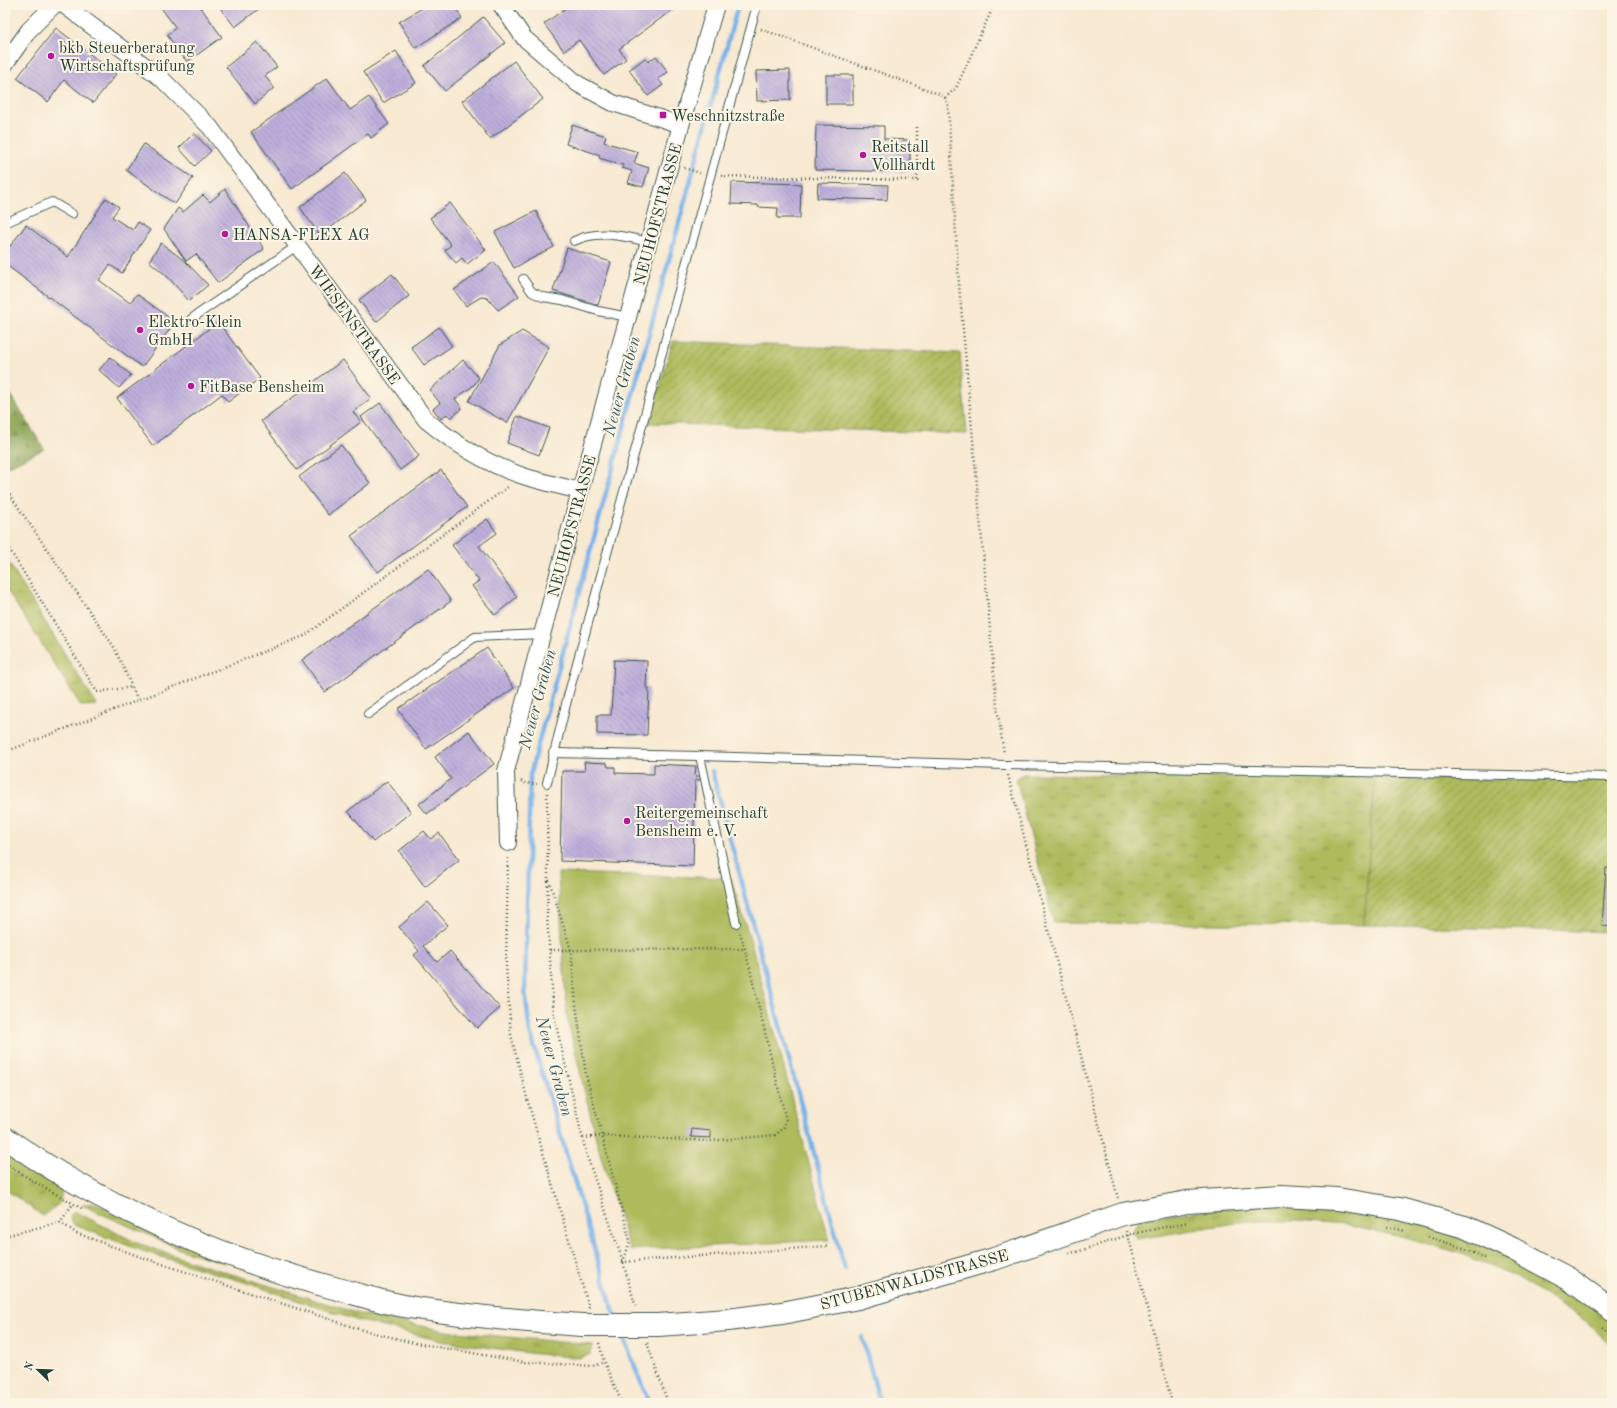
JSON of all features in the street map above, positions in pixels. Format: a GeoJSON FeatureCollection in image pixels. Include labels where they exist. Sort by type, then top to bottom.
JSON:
{"type":"FeatureCollection","features":[{"type":"Feature","properties":{"kind":"street"},"geometry":{"type":"LineString","coordinates":[[5,64],[29,30],[54,5]]}},
{"type":"Feature","properties":{"kind":"street","name":"WIESENSTRASSE"},"geometry":{"type":"LineString","coordinates":[[64,5],[161,78],[184,99],[210,127],[426,420],[453,442],[489,462],[523,476],[580,491]]}},
{"type":"Feature","properties":{"kind":"street"},"geometry":{"type":"LineString","coordinates":[[501,5],[524,38],[578,84],[613,103],[681,125]]}},
{"type":"Feature","properties":{"kind":"street","name":"NEUHOFSTRASSE"},"geometry":{"type":"LineString","coordinates":[[508,843],[506,771],[580,491],[681,125],[716,5]]}},
{"type":"Feature","properties":{"kind":"street","name":"STUBENWALDSTRASSE"},"geometry":{"type":"LineString","coordinates":[[5,1138],[30,1155],[151,1223],[225,1254],[290,1276],[410,1306],[459,1314],[586,1319],[652,1332],[782,1313],[858,1298],[994,1259],[1123,1214],[1187,1202],[1282,1196],[1337,1199],[1400,1209],[1465,1227],[1513,1249],[1568,1278],[1607,1318]]}},
{"type":"Feature","properties":{"kind":"lane"},"geometry":{"type":"LineString","coordinates":[[544,784],[757,5]]}},
{"type":"Feature","properties":{"kind":"lane"},"geometry":{"type":"LineString","coordinates":[[5,223],[52,202],[72,214]]}},
{"type":"Feature","properties":{"kind":"lane"},"geometry":{"type":"LineString","coordinates":[[574,241],[582,237],[607,234],[630,237],[649,242]]}},
{"type":"Feature","properties":{"kind":"lane"},"geometry":{"type":"LineString","coordinates":[[191,319],[298,245]]}},
{"type":"Feature","properties":{"kind":"lane"},"geometry":{"type":"LineString","coordinates":[[523,279],[532,292],[543,297],[562,300],[598,311],[628,317]]}},
{"type":"Feature","properties":{"kind":"lane"},"geometry":{"type":"LineString","coordinates":[[368,714],[475,637],[542,634]]}},
{"type":"Feature","properties":{"kind":"lane"},"geometry":{"type":"LineString","coordinates":[[553,753],[1005,765],[1612,777]]}},
{"type":"Feature","properties":{"kind":"lane"},"geometry":{"type":"LineString","coordinates":[[700,756],[736,923]]}},
{"type":"Feature","properties":{"kind":"path"},"geometry":{"type":"LineString","coordinates":[[945,98],[956,88],[994,5]]}},
{"type":"Feature","properties":{"kind":"path"},"geometry":{"type":"LineString","coordinates":[[751,25],[932,91],[945,98],[948,104],[959,286],[997,706],[1005,765],[1172,1403]]}},
{"type":"Feature","properties":{"kind":"path"},"geometry":{"type":"LineString","coordinates":[[710,176],[916,180],[917,126]]}},
{"type":"Feature","properties":{"kind":"path"},"geometry":{"type":"LineString","coordinates":[[685,168],[700,173]]}},
{"type":"Feature","properties":{"kind":"path"},"geometry":{"type":"LineString","coordinates":[[5,752],[304,636],[523,476]]}},
{"type":"Feature","properties":{"kind":"path"},"geometry":{"type":"LineString","coordinates":[[5,488],[114,647],[138,701]]}},
{"type":"Feature","properties":{"kind":"path"},"geometry":{"type":"LineString","coordinates":[[5,542],[97,692],[132,687]]}},
{"type":"Feature","properties":{"kind":"path"},"geometry":{"type":"LineString","coordinates":[[524,783],[544,784],[548,877],[547,916],[554,1016],[586,1153],[623,1262],[637,1312]]}},
{"type":"Feature","properties":{"kind":"path"},"geometry":{"type":"LineString","coordinates":[[508,843],[506,965],[511,1035],[586,1319]]}},
{"type":"Feature","properties":{"kind":"path"},"geometry":{"type":"LineString","coordinates":[[548,877],[571,950],[576,1005],[586,1075],[630,1241],[623,1262]]}},
{"type":"Feature","properties":{"kind":"path"},"geometry":{"type":"LineString","coordinates":[[583,1138],[602,1136],[710,1141],[775,1135],[784,1129],[786,1120],[746,949],[736,923]]}},
{"type":"Feature","properties":{"kind":"path"},"geometry":{"type":"LineString","coordinates":[[550,950],[746,949]]}},
{"type":"Feature","properties":{"kind":"path"},"geometry":{"type":"LineString","coordinates":[[5,1236],[60,1222],[85,1187]]}},
{"type":"Feature","properties":{"kind":"path"},"geometry":{"type":"LineString","coordinates":[[1065,1254],[1077,1252],[1128,1235],[1190,1221]]}},
{"type":"Feature","properties":{"kind":"path"},"geometry":{"type":"LineString","coordinates":[[60,1222],[76,1233],[141,1258],[359,1330],[410,1342],[524,1362],[592,1366],[604,1362]]}},
{"type":"Feature","properties":{"kind":"path"},"geometry":{"type":"LineString","coordinates":[[1385,1226],[1408,1232]]}},
{"type":"Feature","properties":{"kind":"path"},"geometry":{"type":"LineString","coordinates":[[1422,1235],[1463,1248],[1492,1261]]}},
{"type":"Feature","properties":{"kind":"path"},"geometry":{"type":"LineString","coordinates":[[623,1262],[828,1246]]}},
{"type":"Feature","properties":{"kind":"path"},"geometry":{"type":"LineString","coordinates":[[1607,1318],[1612,1334]]}},
{"type":"Feature","properties":{"kind":"path"},"geometry":{"type":"LineString","coordinates":[[652,1332],[668,1403]]}},
{"type":"Feature","properties":{"kind":"path"},"geometry":{"type":"LineString","coordinates":[[598,1341],[604,1362],[622,1403]]}},
{"type":"Feature","properties":{"kind":"green space"},"geometry":{"type":"Polygon","coordinates":[[[673,341],[960,353],[967,434],[649,423],[673,341]]]}},
{"type":"Feature","properties":{"kind":"green space"},"geometry":{"type":"Polygon","coordinates":[[[5,385],[44,449],[5,468],[5,385]]]}},
{"type":"Feature","properties":{"kind":"green space"},"geometry":{"type":"Polygon","coordinates":[[[5,557],[97,705],[81,706],[5,587],[5,557]]]}},
{"type":"Feature","properties":{"kind":"green space"},"geometry":{"type":"Polygon","coordinates":[[[1023,774],[1375,778],[1364,925],[1054,923],[1016,779],[1023,774]]]}},
{"type":"Feature","properties":{"kind":"green space"},"geometry":{"type":"Polygon","coordinates":[[[1375,778],[1612,780],[1612,932],[1364,925],[1375,778]]]}},
{"type":"Feature","properties":{"kind":"green space"},"geometry":{"type":"Polygon","coordinates":[[[558,873],[731,878],[751,942],[829,1240],[630,1250],[598,1147],[567,1017],[558,873]]]}},
{"type":"Feature","properties":{"kind":"green space"},"geometry":{"type":"Polygon","coordinates":[[[5,1147],[54,1179],[62,1190],[60,1203],[43,1216],[5,1189],[5,1147]]]}},
{"type":"Feature","properties":{"kind":"green space"},"geometry":{"type":"Polygon","coordinates":[[[1283,1202],[1424,1221],[1521,1260],[1612,1318],[1612,1345],[1586,1321],[1517,1278],[1457,1252],[1397,1236],[1345,1225],[1296,1221],[1248,1221],[1137,1239],[1133,1229],[1140,1218],[1283,1202]]]}},
{"type":"Feature","properties":{"kind":"green space"},"geometry":{"type":"Polygon","coordinates":[[[95,1203],[226,1263],[182,1250],[82,1205],[95,1203]]]}},
{"type":"Feature","properties":{"kind":"green space"},"geometry":{"type":"Polygon","coordinates":[[[74,1211],[137,1243],[360,1314],[446,1331],[592,1345],[591,1354],[579,1358],[528,1353],[441,1341],[356,1320],[241,1281],[148,1253],[74,1225],[70,1216],[74,1211]]]}},
{"type":"Feature","properties":{"kind":"building"},"geometry":{"type":"Polygon","coordinates":[[[159,5],[199,5],[222,37],[187,62],[167,35],[176,28],[159,5]]]}},
{"type":"Feature","properties":{"kind":"building"},"geometry":{"type":"Polygon","coordinates":[[[218,5],[264,5],[235,27],[218,5]]]}},
{"type":"Feature","properties":{"kind":"building"},"geometry":{"type":"Polygon","coordinates":[[[427,5],[454,5],[462,18],[415,48],[399,22],[427,5]]]}},
{"type":"Feature","properties":{"kind":"building"},"geometry":{"type":"Polygon","coordinates":[[[570,5],[679,5],[619,49],[626,59],[604,75],[579,40],[564,51],[544,24],[570,5]]]}},
{"type":"Feature","properties":{"kind":"building"},"geometry":{"type":"Polygon","coordinates":[[[483,17],[505,43],[445,91],[424,66],[483,17]]]}},
{"type":"Feature","properties":{"kind":"building"},"geometry":{"type":"Polygon","coordinates":[[[56,28],[116,74],[93,103],[64,80],[48,102],[17,78],[56,28]]]}},
{"type":"Feature","properties":{"kind":"building"},"geometry":{"type":"Polygon","coordinates":[[[257,42],[277,67],[265,76],[274,88],[255,104],[226,67],[257,42]]]}},
{"type":"Feature","properties":{"kind":"building"},"geometry":{"type":"Polygon","coordinates":[[[396,51],[416,83],[383,103],[363,72],[396,51]]]}},
{"type":"Feature","properties":{"kind":"building"},"geometry":{"type":"Polygon","coordinates":[[[656,56],[668,72],[658,79],[663,85],[648,96],[629,70],[645,58],[648,62],[656,56]]]}},
{"type":"Feature","properties":{"kind":"building"},"geometry":{"type":"Polygon","coordinates":[[[514,61],[543,99],[490,139],[462,101],[514,61]]]}},
{"type":"Feature","properties":{"kind":"building"},"geometry":{"type":"Polygon","coordinates":[[[790,70],[790,100],[757,101],[756,71],[790,70]]]}},
{"type":"Feature","properties":{"kind":"building"},"geometry":{"type":"Polygon","coordinates":[[[826,75],[853,75],[853,104],[826,104],[826,75]]]}},
{"type":"Feature","properties":{"kind":"building"},"geometry":{"type":"Polygon","coordinates":[[[327,78],[350,110],[369,97],[389,124],[371,138],[368,134],[292,189],[251,132],[327,78]]]}},
{"type":"Feature","properties":{"kind":"building"},"geometry":{"type":"Polygon","coordinates":[[[572,125],[606,136],[604,142],[638,152],[634,163],[649,168],[643,187],[628,183],[632,171],[622,168],[623,165],[599,158],[600,155],[566,144],[572,125]]]}},
{"type":"Feature","properties":{"kind":"building","name":"Reitstall Vollhardt"},"geometry":{"type":"Polygon","coordinates":[[[816,125],[884,126],[884,139],[910,140],[910,172],[815,170],[816,125]]]}},
{"type":"Feature","properties":{"kind":"building"},"geometry":{"type":"Polygon","coordinates":[[[194,133],[211,151],[195,166],[179,148],[194,133]]]}},
{"type":"Feature","properties":{"kind":"building"},"geometry":{"type":"Polygon","coordinates":[[[144,144],[193,178],[175,204],[126,170],[144,144]]]}},
{"type":"Feature","properties":{"kind":"building"},"geometry":{"type":"Polygon","coordinates":[[[345,173],[366,200],[320,236],[300,207],[345,173]]]}},
{"type":"Feature","properties":{"kind":"building"},"geometry":{"type":"Polygon","coordinates":[[[732,182],[801,184],[800,218],[777,218],[778,208],[758,207],[758,205],[731,204],[732,182]]]}},
{"type":"Feature","properties":{"kind":"building"},"geometry":{"type":"Polygon","coordinates":[[[818,183],[888,185],[887,200],[817,198],[818,183]]]}},
{"type":"Feature","properties":{"kind":"building"},"geometry":{"type":"Polygon","coordinates":[[[225,189],[264,249],[218,283],[196,254],[186,261],[164,229],[178,208],[183,212],[203,195],[210,202],[225,189]]]}},
{"type":"Feature","properties":{"kind":"building"},"geometry":{"type":"Polygon","coordinates":[[[106,198],[119,207],[112,217],[133,230],[138,222],[150,230],[122,273],[110,265],[99,280],[130,303],[137,294],[175,322],[142,367],[5,264],[5,253],[26,225],[68,257],[106,198]]]}},
{"type":"Feature","properties":{"kind":"building"},"geometry":{"type":"Polygon","coordinates":[[[450,203],[486,250],[467,264],[462,258],[456,263],[445,250],[451,245],[430,218],[450,203]]]}},
{"type":"Feature","properties":{"kind":"building"},"geometry":{"type":"Polygon","coordinates":[[[536,211],[554,247],[514,268],[495,232],[536,211]]]}},
{"type":"Feature","properties":{"kind":"building"},"geometry":{"type":"Polygon","coordinates":[[[161,243],[186,262],[208,285],[189,301],[168,277],[149,261],[161,243]]]}},
{"type":"Feature","properties":{"kind":"building"},"geometry":{"type":"Polygon","coordinates":[[[567,248],[611,262],[598,305],[553,291],[567,248]]]}},
{"type":"Feature","properties":{"kind":"building"},"geometry":{"type":"Polygon","coordinates":[[[494,262],[519,296],[498,310],[487,298],[481,297],[466,306],[454,290],[494,262]]]}},
{"type":"Feature","properties":{"kind":"building"},"geometry":{"type":"Polygon","coordinates":[[[392,274],[409,296],[376,322],[359,300],[392,274]]]}},
{"type":"Feature","properties":{"kind":"building","name":"FitBase Bensheim"},"geometry":{"type":"Polygon","coordinates":[[[218,322],[260,378],[228,402],[222,394],[153,446],[117,398],[218,322]]]}},
{"type":"Feature","properties":{"kind":"building"},"geometry":{"type":"Polygon","coordinates":[[[439,327],[452,346],[424,365],[411,347],[439,327]]]}},
{"type":"Feature","properties":{"kind":"building"},"geometry":{"type":"Polygon","coordinates":[[[522,331],[549,347],[507,423],[469,401],[500,345],[522,331]]]}},
{"type":"Feature","properties":{"kind":"building"},"geometry":{"type":"Polygon","coordinates":[[[110,357],[131,375],[119,388],[99,370],[110,357]]]}},
{"type":"Feature","properties":{"kind":"building"},"geometry":{"type":"Polygon","coordinates":[[[343,360],[371,398],[353,412],[361,422],[297,470],[261,421],[343,360]]]}},
{"type":"Feature","properties":{"kind":"building"},"geometry":{"type":"Polygon","coordinates":[[[463,360],[479,378],[473,386],[455,399],[462,408],[451,418],[447,414],[441,419],[433,409],[440,403],[430,390],[463,360]]]}},
{"type":"Feature","properties":{"kind":"building"},"geometry":{"type":"Polygon","coordinates":[[[380,403],[419,456],[400,470],[361,417],[380,403]]]}},
{"type":"Feature","properties":{"kind":"building"},"geometry":{"type":"Polygon","coordinates":[[[517,416],[549,428],[539,455],[507,443],[517,416]]]}},
{"type":"Feature","properties":{"kind":"building"},"geometry":{"type":"Polygon","coordinates":[[[341,445],[370,483],[328,515],[299,477],[341,445]]]}},
{"type":"Feature","properties":{"kind":"building"},"geometry":{"type":"Polygon","coordinates":[[[441,470],[467,507],[378,572],[351,536],[441,470]]]}},
{"type":"Feature","properties":{"kind":"building"},"geometry":{"type":"Polygon","coordinates":[[[487,519],[497,533],[479,546],[517,597],[495,615],[472,586],[479,581],[452,545],[487,519]]]}},
{"type":"Feature","properties":{"kind":"building"},"geometry":{"type":"Polygon","coordinates":[[[428,569],[451,601],[325,692],[302,660],[428,569]]]}},
{"type":"Feature","properties":{"kind":"building"},"geometry":{"type":"Polygon","coordinates":[[[487,648],[514,688],[426,749],[398,709],[487,648]]]}},
{"type":"Feature","properties":{"kind":"building"},"geometry":{"type":"Polygon","coordinates":[[[614,660],[647,661],[646,688],[649,688],[647,735],[597,734],[597,715],[611,715],[614,660]]]}},
{"type":"Feature","properties":{"kind":"building"},"geometry":{"type":"Polygon","coordinates":[[[469,731],[494,764],[427,814],[419,804],[451,779],[435,757],[469,731]]]}},
{"type":"Feature","properties":{"kind":"building","name":"Reitergemeinschaft Bensheim e. V."},"geometry":{"type":"Polygon","coordinates":[[[584,762],[607,763],[608,767],[615,767],[615,773],[654,774],[654,764],[696,766],[695,776],[701,776],[700,780],[695,780],[693,866],[560,861],[562,771],[585,771],[584,762]]]}},
{"type":"Feature","properties":{"kind":"building"},"geometry":{"type":"Polygon","coordinates":[[[387,781],[411,812],[373,842],[348,811],[387,781]]]}},
{"type":"Feature","properties":{"kind":"building"},"geometry":{"type":"Polygon","coordinates":[[[424,831],[431,839],[439,833],[459,860],[425,887],[399,851],[424,831]]]}},
{"type":"Feature","properties":{"kind":"building"},"geometry":{"type":"Polygon","coordinates":[[[1606,868],[1612,869],[1612,927],[1602,926],[1606,868]]]}},
{"type":"Feature","properties":{"kind":"building"},"geometry":{"type":"Polygon","coordinates":[[[428,902],[448,925],[423,946],[437,962],[450,951],[500,1008],[477,1028],[414,955],[419,951],[399,927],[428,902]]]}},
{"type":"Feature","properties":{"kind":"building"},"geometry":{"type":"Polygon","coordinates":[[[692,1129],[711,1131],[711,1138],[691,1137],[692,1129]]]}},
{"type":"Feature","properties":{"kind":"waterway","name":"Neuer Graben"},"geometry":{"type":"LineString","coordinates":[[616,1318],[530,1032],[525,991],[530,774],[738,5]]}},
{"type":"Feature","properties":{"kind":"waterway"},"geometry":{"type":"LineString","coordinates":[[712,771],[845,1269]]}},
{"type":"Feature","properties":{"kind":"waterway","name":"Neuer Graben"},"geometry":{"type":"LineString","coordinates":[[621,1331],[649,1403]]}},
{"type":"Feature","properties":{"kind":"waterway"},"geometry":{"type":"LineString","coordinates":[[862,1337],[880,1403]]}},
{"type":"Feature","properties":{"kind":"place","name":"bkb Steuerberatung Wirtschaftsprüfung"},"geometry":{"type":"Point","coordinates":[51,56]}},
{"type":"Feature","properties":{"kind":"place","name":"Weschnitzstraße"},"geometry":{"type":"Point","coordinates":[663,115]}},
{"type":"Feature","properties":{"kind":"place","name":"Reitstall Vollhardt"},"geometry":{"type":"Point","coordinates":[863,155]}},
{"type":"Feature","properties":{"kind":"place","name":"HANSA-FLEX AG"},"geometry":{"type":"Point","coordinates":[225,234]}},
{"type":"Feature","properties":{"kind":"place","name":"Elektro-Klein GmbH"},"geometry":{"type":"Point","coordinates":[140,330]}},
{"type":"Feature","properties":{"kind":"place","name":"FitBase Bensheim"},"geometry":{"type":"Point","coordinates":[191,386]}},
{"type":"Feature","properties":{"kind":"place","name":"Reitergemeinschaft Bensheim e. V."},"geometry":{"type":"Point","coordinates":[627,821]}}]}
